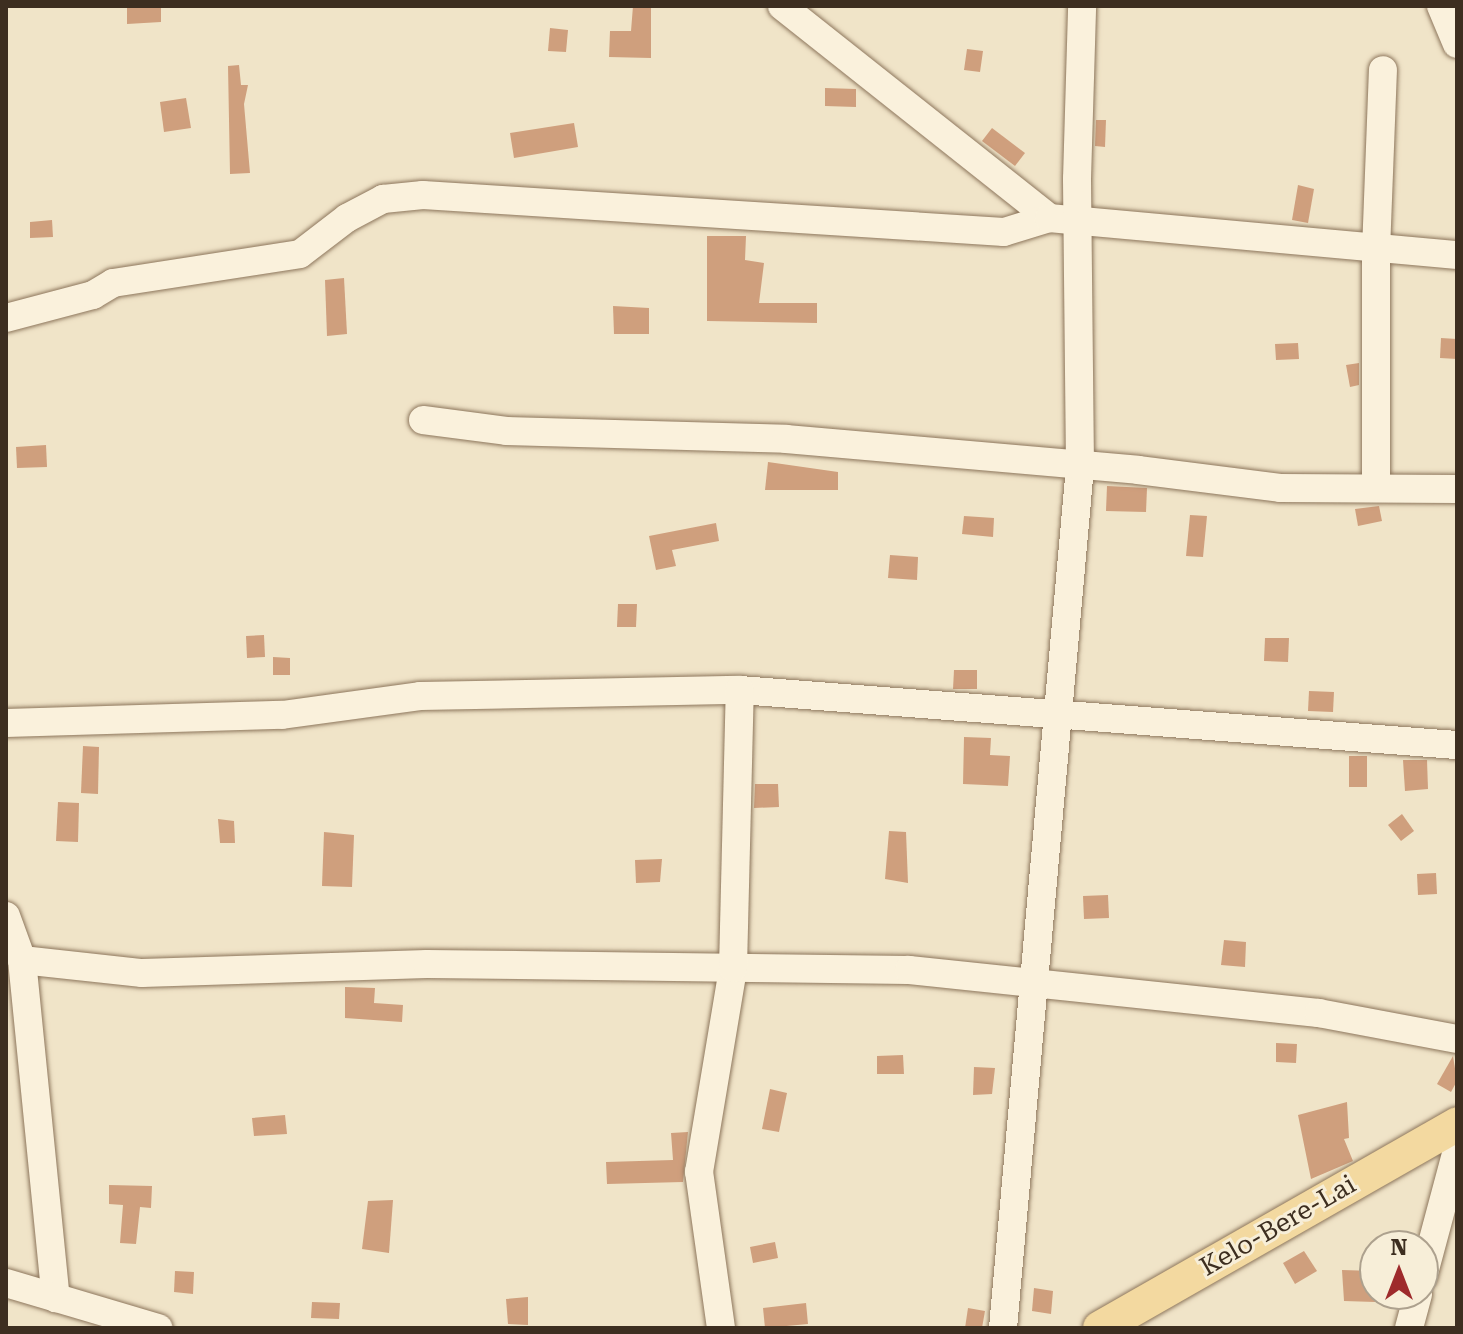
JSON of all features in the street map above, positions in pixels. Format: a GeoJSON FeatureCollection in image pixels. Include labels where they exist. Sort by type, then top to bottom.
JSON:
{"type":"FeatureCollection","features":[{"type":"Feature","properties":{"kind":"main road","name":"Kelo-Bere-Lai"},"geometry":{"type":"LineString","coordinates":[[1100,1328],[1457,1124]]}},
{"type":"Feature","properties":{"kind":"street"},"geometry":{"type":"LineString","coordinates":[[782,6],[1049,218]]}},
{"type":"Feature","properties":{"kind":"street"},"geometry":{"type":"LineString","coordinates":[[1003,1328],[1080,467],[1082,6]]}},
{"type":"Feature","properties":{"kind":"street"},"geometry":{"type":"LineString","coordinates":[[1441,6],[1457,44]]}},
{"type":"Feature","properties":{"kind":"street"},"geometry":{"type":"LineString","coordinates":[[1376,486],[1376,251],[1383,70]]}},
{"type":"Feature","properties":{"kind":"street"},"geometry":{"type":"LineString","coordinates":[[6,318],[93,295],[113,283],[300,254],[347,218],[383,199],[423,195],[1004,232],[1049,218],[1376,251],[1457,255]]}},
{"type":"Feature","properties":{"kind":"street"},"geometry":{"type":"LineString","coordinates":[[423,420],[506,431],[786,439],[1280,488],[1376,486],[1457,489]]}},
{"type":"Feature","properties":{"kind":"street"},"geometry":{"type":"LineString","coordinates":[[721,1328],[699,1172],[733,968],[740,690]]}},
{"type":"Feature","properties":{"kind":"street"},"geometry":{"type":"LineString","coordinates":[[6,723],[282,715],[420,696],[740,690],[1457,745]]}},
{"type":"Feature","properties":{"kind":"street"},"geometry":{"type":"LineString","coordinates":[[6,916],[22,960],[56,1298]]}},
{"type":"Feature","properties":{"kind":"street"},"geometry":{"type":"LineString","coordinates":[[22,960],[142,973],[427,964],[909,970],[1319,1013],[1457,1039]]}},
{"type":"Feature","properties":{"kind":"street"},"geometry":{"type":"LineString","coordinates":[[1436,1230],[1457,1150]]}},
{"type":"Feature","properties":{"kind":"street"},"geometry":{"type":"LineString","coordinates":[[6,1283],[158,1328]]}},
{"type":"Feature","properties":{"kind":"building"},"geometry":{"type":"Polygon","coordinates":[[[127,6],[161,6],[161,22],[127,24],[127,6]]]}},
{"type":"Feature","properties":{"kind":"building"},"geometry":{"type":"Polygon","coordinates":[[[633,6],[651,6],[651,58],[609,57],[610,31],[631,31],[633,6]]]}},
{"type":"Feature","properties":{"kind":"building"},"geometry":{"type":"Polygon","coordinates":[[[550,28],[568,30],[566,52],[548,51],[550,28]]]}},
{"type":"Feature","properties":{"kind":"building"},"geometry":{"type":"Polygon","coordinates":[[[967,49],[983,51],[980,72],[964,70],[967,49]]]}},
{"type":"Feature","properties":{"kind":"building"},"geometry":{"type":"Polygon","coordinates":[[[239,65],[241,85],[248,85],[244,104],[250,173],[230,174],[228,66],[239,65]]]}},
{"type":"Feature","properties":{"kind":"building"},"geometry":{"type":"Polygon","coordinates":[[[825,88],[856,89],[856,107],[825,106],[825,88]]]}},
{"type":"Feature","properties":{"kind":"building"},"geometry":{"type":"Polygon","coordinates":[[[186,98],[191,128],[164,132],[160,102],[186,98]]]}},
{"type":"Feature","properties":{"kind":"building"},"geometry":{"type":"Polygon","coordinates":[[[1096,120],[1106,120],[1105,147],[1095,146],[1096,120]]]}},
{"type":"Feature","properties":{"kind":"building"},"geometry":{"type":"Polygon","coordinates":[[[574,123],[578,147],[514,158],[510,133],[574,123]]]}},
{"type":"Feature","properties":{"kind":"building"},"geometry":{"type":"Polygon","coordinates":[[[992,128],[1025,153],[1015,166],[982,141],[992,128]]]}},
{"type":"Feature","properties":{"kind":"building"},"geometry":{"type":"Polygon","coordinates":[[[1298,185],[1314,189],[1308,223],[1292,220],[1298,185]]]}},
{"type":"Feature","properties":{"kind":"building"},"geometry":{"type":"Polygon","coordinates":[[[52,220],[53,237],[30,238],[30,222],[52,220]]]}},
{"type":"Feature","properties":{"kind":"building"},"geometry":{"type":"Polygon","coordinates":[[[707,236],[746,236],[745,260],[764,263],[759,303],[817,303],[817,323],[707,321],[707,236]]]}},
{"type":"Feature","properties":{"kind":"building"},"geometry":{"type":"Polygon","coordinates":[[[344,278],[347,334],[327,336],[325,280],[344,278]]]}},
{"type":"Feature","properties":{"kind":"building"},"geometry":{"type":"Polygon","coordinates":[[[613,306],[649,308],[649,334],[614,334],[613,306]]]}},
{"type":"Feature","properties":{"kind":"building"},"geometry":{"type":"Polygon","coordinates":[[[1441,338],[1457,339],[1457,359],[1440,358],[1441,338]]]}},
{"type":"Feature","properties":{"kind":"building"},"geometry":{"type":"Polygon","coordinates":[[[1298,343],[1299,359],[1276,360],[1275,344],[1298,343]]]}},
{"type":"Feature","properties":{"kind":"building"},"geometry":{"type":"Polygon","coordinates":[[[1359,363],[1359,385],[1350,387],[1346,365],[1359,363]]]}},
{"type":"Feature","properties":{"kind":"building"},"geometry":{"type":"Polygon","coordinates":[[[46,445],[47,467],[17,468],[16,447],[46,445]]]}},
{"type":"Feature","properties":{"kind":"building"},"geometry":{"type":"Polygon","coordinates":[[[768,462],[838,472],[838,490],[765,490],[768,462]]]}},
{"type":"Feature","properties":{"kind":"building"},"geometry":{"type":"Polygon","coordinates":[[[1107,486],[1147,488],[1146,512],[1106,511],[1107,486]]]}},
{"type":"Feature","properties":{"kind":"building"},"geometry":{"type":"Polygon","coordinates":[[[1379,506],[1382,521],[1358,526],[1355,509],[1379,506]]]}},
{"type":"Feature","properties":{"kind":"building"},"geometry":{"type":"Polygon","coordinates":[[[1190,515],[1207,516],[1203,557],[1186,556],[1190,515]]]}},
{"type":"Feature","properties":{"kind":"building"},"geometry":{"type":"Polygon","coordinates":[[[964,516],[994,518],[993,537],[962,534],[964,516]]]}},
{"type":"Feature","properties":{"kind":"building"},"geometry":{"type":"Polygon","coordinates":[[[716,523],[719,541],[672,550],[676,566],[656,570],[649,536],[716,523]]]}},
{"type":"Feature","properties":{"kind":"building"},"geometry":{"type":"Polygon","coordinates":[[[890,555],[918,557],[917,580],[888,578],[890,555]]]}},
{"type":"Feature","properties":{"kind":"building"},"geometry":{"type":"Polygon","coordinates":[[[618,604],[637,604],[636,627],[617,627],[618,604]]]}},
{"type":"Feature","properties":{"kind":"building"},"geometry":{"type":"Polygon","coordinates":[[[264,635],[265,657],[247,658],[246,636],[264,635]]]}},
{"type":"Feature","properties":{"kind":"building"},"geometry":{"type":"Polygon","coordinates":[[[1265,638],[1289,638],[1288,662],[1264,661],[1265,638]]]}},
{"type":"Feature","properties":{"kind":"building"},"geometry":{"type":"Polygon","coordinates":[[[273,657],[290,658],[290,675],[273,675],[273,657]]]}},
{"type":"Feature","properties":{"kind":"building"},"geometry":{"type":"Polygon","coordinates":[[[954,670],[977,670],[977,689],[953,689],[954,670]]]}},
{"type":"Feature","properties":{"kind":"building"},"geometry":{"type":"Polygon","coordinates":[[[1309,691],[1334,692],[1333,712],[1308,711],[1309,691]]]}},
{"type":"Feature","properties":{"kind":"building"},"geometry":{"type":"Polygon","coordinates":[[[964,737],[991,738],[990,755],[1010,756],[1008,786],[963,784],[964,737]]]}},
{"type":"Feature","properties":{"kind":"building"},"geometry":{"type":"Polygon","coordinates":[[[83,746],[99,747],[98,794],[81,793],[83,746]]]}},
{"type":"Feature","properties":{"kind":"building"},"geometry":{"type":"Polygon","coordinates":[[[1349,756],[1367,756],[1367,787],[1349,787],[1349,756]]]}},
{"type":"Feature","properties":{"kind":"building"},"geometry":{"type":"Polygon","coordinates":[[[1403,760],[1427,760],[1428,789],[1405,791],[1403,760]]]}},
{"type":"Feature","properties":{"kind":"building"},"geometry":{"type":"Polygon","coordinates":[[[755,784],[778,784],[779,807],[754,808],[755,784]]]}},
{"type":"Feature","properties":{"kind":"building"},"geometry":{"type":"Polygon","coordinates":[[[58,802],[79,803],[78,842],[56,841],[58,802]]]}},
{"type":"Feature","properties":{"kind":"building"},"geometry":{"type":"Polygon","coordinates":[[[1402,814],[1414,831],[1401,841],[1388,825],[1402,814]]]}},
{"type":"Feature","properties":{"kind":"building"},"geometry":{"type":"Polygon","coordinates":[[[218,819],[234,821],[235,843],[220,843],[218,819]]]}},
{"type":"Feature","properties":{"kind":"building"},"geometry":{"type":"Polygon","coordinates":[[[889,831],[906,832],[908,883],[885,879],[889,831]]]}},
{"type":"Feature","properties":{"kind":"building"},"geometry":{"type":"Polygon","coordinates":[[[324,832],[354,835],[352,887],[322,886],[324,832]]]}},
{"type":"Feature","properties":{"kind":"building"},"geometry":{"type":"Polygon","coordinates":[[[662,859],[660,882],[636,883],[635,860],[662,859]]]}},
{"type":"Feature","properties":{"kind":"building"},"geometry":{"type":"Polygon","coordinates":[[[1436,873],[1437,894],[1418,895],[1417,874],[1436,873]]]}},
{"type":"Feature","properties":{"kind":"building"},"geometry":{"type":"Polygon","coordinates":[[[1108,895],[1109,918],[1084,919],[1083,896],[1108,895]]]}},
{"type":"Feature","properties":{"kind":"building"},"geometry":{"type":"Polygon","coordinates":[[[1224,940],[1246,942],[1245,967],[1221,965],[1224,940]]]}},
{"type":"Feature","properties":{"kind":"building"},"geometry":{"type":"Polygon","coordinates":[[[345,987],[375,988],[374,1003],[403,1005],[402,1022],[345,1018],[345,987]]]}},
{"type":"Feature","properties":{"kind":"building"},"geometry":{"type":"Polygon","coordinates":[[[1276,1043],[1297,1044],[1296,1063],[1276,1062],[1276,1043]]]}},
{"type":"Feature","properties":{"kind":"building"},"geometry":{"type":"Polygon","coordinates":[[[903,1055],[904,1074],[877,1074],[877,1056],[903,1055]]]}},
{"type":"Feature","properties":{"kind":"building"},"geometry":{"type":"Polygon","coordinates":[[[1453,1056],[1457,1081],[1451,1092],[1437,1084],[1453,1056]]]}},
{"type":"Feature","properties":{"kind":"building"},"geometry":{"type":"Polygon","coordinates":[[[974,1067],[995,1068],[992,1094],[973,1095],[974,1067]]]}},
{"type":"Feature","properties":{"kind":"building"},"geometry":{"type":"Polygon","coordinates":[[[770,1089],[787,1093],[779,1132],[762,1129],[770,1089]]]}},
{"type":"Feature","properties":{"kind":"building"},"geometry":{"type":"Polygon","coordinates":[[[1347,1102],[1349,1138],[1344,1139],[1353,1161],[1311,1179],[1298,1115],[1347,1102]]]}},
{"type":"Feature","properties":{"kind":"building"},"geometry":{"type":"Polygon","coordinates":[[[285,1115],[287,1134],[254,1136],[252,1118],[285,1115]]]}},
{"type":"Feature","properties":{"kind":"building"},"geometry":{"type":"Polygon","coordinates":[[[688,1132],[683,1182],[607,1184],[606,1162],[673,1160],[671,1133],[688,1132]]]}},
{"type":"Feature","properties":{"kind":"building"},"geometry":{"type":"Polygon","coordinates":[[[109,1185],[152,1186],[151,1208],[140,1207],[136,1244],[120,1243],[123,1205],[109,1204],[109,1185]]]}},
{"type":"Feature","properties":{"kind":"building"},"geometry":{"type":"Polygon","coordinates":[[[393,1200],[389,1253],[362,1249],[368,1201],[393,1200]]]}},
{"type":"Feature","properties":{"kind":"building"},"geometry":{"type":"Polygon","coordinates":[[[775,1242],[778,1258],[753,1263],[750,1247],[775,1242]]]}},
{"type":"Feature","properties":{"kind":"building"},"geometry":{"type":"Polygon","coordinates":[[[1304,1251],[1317,1271],[1295,1284],[1283,1263],[1304,1251]]]}},
{"type":"Feature","properties":{"kind":"building"},"geometry":{"type":"Polygon","coordinates":[[[1342,1270],[1359,1271],[1359,1301],[1344,1301],[1342,1270]]]}},
{"type":"Feature","properties":{"kind":"building"},"geometry":{"type":"Polygon","coordinates":[[[175,1271],[194,1272],[193,1294],[174,1292],[175,1271]]]}},
{"type":"Feature","properties":{"kind":"building"},"geometry":{"type":"Polygon","coordinates":[[[1034,1288],[1053,1291],[1051,1314],[1032,1311],[1034,1288]]]}},
{"type":"Feature","properties":{"kind":"building"},"geometry":{"type":"Polygon","coordinates":[[[528,1297],[528,1325],[508,1324],[506,1299],[528,1297]]]}},
{"type":"Feature","properties":{"kind":"building"},"geometry":{"type":"Polygon","coordinates":[[[312,1302],[340,1303],[339,1319],[311,1318],[312,1302]]]}},
{"type":"Feature","properties":{"kind":"building"},"geometry":{"type":"Polygon","coordinates":[[[806,1303],[808,1324],[765,1328],[763,1308],[806,1303]]]}},
{"type":"Feature","properties":{"kind":"building"},"geometry":{"type":"Polygon","coordinates":[[[968,1308],[985,1311],[982,1328],[965,1328],[968,1308]]]}}]}
